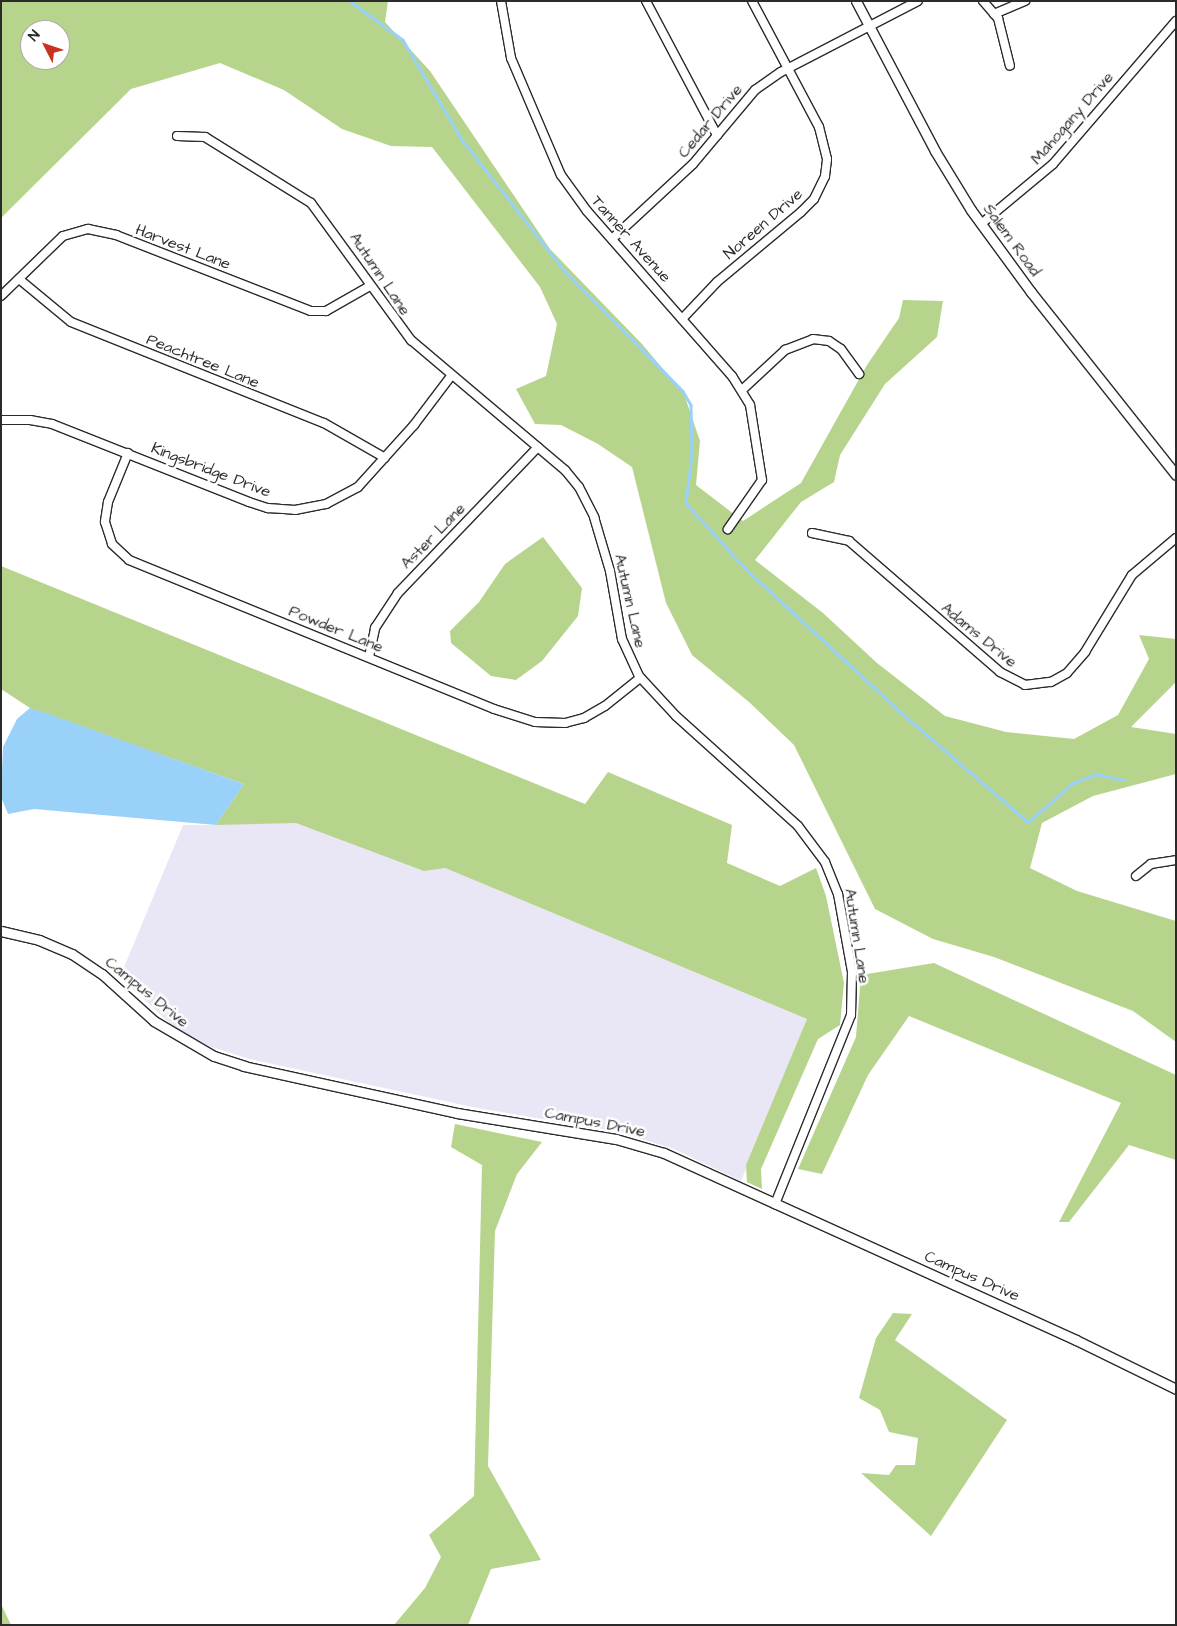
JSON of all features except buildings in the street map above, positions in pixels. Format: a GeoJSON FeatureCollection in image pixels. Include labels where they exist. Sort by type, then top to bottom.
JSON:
{"type":"FeatureCollection","features":[{"type":"Feature","properties":{"kind":"street","name":"Tanner Avenue"},"geometry":{"type":"LineString","coordinates":[[501,1],[511,58],[548,151],[571,191],[742,390],[755,428],[762,480],[728,529]]}},
{"type":"Feature","properties":{"kind":"street"},"geometry":{"type":"LineString","coordinates":[[646,1],[717,135]]}},
{"type":"Feature","properties":{"kind":"street","name":"Noreen Drive"},"geometry":{"type":"LineString","coordinates":[[682,319],[717,282],[801,212],[823,184],[827,159],[822,134],[786,69],[752,1]]}},
{"type":"Feature","properties":{"kind":"street","name":"Salem Road"},"geometry":{"type":"LineString","coordinates":[[856,1],[940,159],[981,224],[1176,474]]}},
{"type":"Feature","properties":{"kind":"street","name":"Cedar Drive"},"geometry":{"type":"LineString","coordinates":[[612,239],[686,171],[748,96],[786,69],[870,28],[918,1]]}},
{"type":"Feature","properties":{"kind":"street"},"geometry":{"type":"LineString","coordinates":[[983,1],[994,14],[1002,29],[1010,66]]}},
{"type":"Feature","properties":{"kind":"street"},"geometry":{"type":"LineString","coordinates":[[994,14],[1025,1]]}},
{"type":"Feature","properties":{"kind":"street","name":"Mahogany Drive"},"geometry":{"type":"LineString","coordinates":[[981,224],[1053,164],[1176,21]]}},
{"type":"Feature","properties":{"kind":"street","name":"Autumn Lane"},"geometry":{"type":"LineString","coordinates":[[177,136],[204,137],[303,196],[326,220],[402,330],[451,376],[538,447],[573,479],[590,507],[610,571],[622,639],[640,678],[676,716],[806,834],[825,862],[838,894],[852,972],[851,1014],[775,1204]]}},
{"type":"Feature","properties":{"kind":"street","name":"Harvest Lane"},"geometry":{"type":"LineString","coordinates":[[1,296],[63,236],[88,229],[116,235],[311,311],[326,310],[370,286]]}},
{"type":"Feature","properties":{"kind":"street","name":"Peachtree Lane"},"geometry":{"type":"LineString","coordinates":[[19,279],[71,322],[324,423],[385,458]]}},
{"type":"Feature","properties":{"kind":"street"},"geometry":{"type":"LineString","coordinates":[[742,390],[791,346],[813,339],[829,342],[841,349],[858,374]]}},
{"type":"Feature","properties":{"kind":"street","name":"Kingsbridge Drive"},"geometry":{"type":"LineString","coordinates":[[1,420],[30,420],[52,424],[128,452],[249,502],[286,510],[312,508],[346,496],[385,458],[451,376]]}},
{"type":"Feature","properties":{"kind":"street","name":"Aster Lane"},"geometry":{"type":"LineString","coordinates":[[369,657],[375,628],[398,593],[538,447]]}},
{"type":"Feature","properties":{"kind":"street","name":"Powder Lane"},"geometry":{"type":"LineString","coordinates":[[128,452],[108,502],[105,522],[112,544],[122,556],[508,714],[546,723],[584,718],[605,706],[640,678]]}},
{"type":"Feature","properties":{"kind":"street","name":"Adams Drive"},"geometry":{"type":"LineString","coordinates":[[812,533],[849,541],[1000,672],[1025,685],[1051,682],[1067,673],[1085,652],[1132,576],[1176,538]]}},
{"type":"Feature","properties":{"kind":"street"},"geometry":{"type":"LineString","coordinates":[[1136,876],[1151,864],[1176,860]]}},
{"type":"Feature","properties":{"kind":"street","name":"Campus Drive"},"geometry":{"type":"LineString","coordinates":[[1,931],[39,940],[72,954],[102,974],[154,1021],[214,1056],[256,1068],[457,1113],[631,1142],[664,1154],[1076,1340],[1176,1389]]}},
{"type":"Feature","properties":{"kind":"shaded area"},"geometry":{"type":"Polygon","coordinates":[[[244,784],[807,1019],[741,1181],[674,1149],[620,1132],[477,1108],[249,1059],[209,1046],[173,1026],[120,977],[183,825],[216,825],[244,784]]]}},
{"type":"Feature","properties":{"kind":"green space"},"geometry":{"type":"Polygon","coordinates":[[[1,1],[388,1],[385,22],[430,71],[550,249],[642,344],[684,394],[700,441],[696,485],[743,521],[801,483],[867,365],[899,318],[903,300],[943,301],[937,337],[885,384],[840,455],[834,482],[801,502],[755,560],[823,613],[877,663],[945,716],[1006,732],[1074,739],[1118,715],[1149,659],[1139,635],[1176,639],[1176,682],[1131,727],[1176,734],[1176,774],[1093,796],[1042,823],[1030,868],[1077,891],[1176,921],[1176,1042],[1133,1011],[994,957],[933,939],[875,909],[794,745],[749,702],[692,655],[666,603],[632,467],[598,444],[561,425],[535,424],[516,389],[546,376],[557,324],[540,287],[432,147],[391,146],[342,129],[284,90],[220,63],[131,89],[1,218],[1,1]]]}},
{"type":"Feature","properties":{"kind":"green space"},"geometry":{"type":"Polygon","coordinates":[[[543,537],[582,588],[578,616],[542,661],[516,680],[491,676],[451,643],[450,631],[479,602],[505,564],[543,537]]]}},
{"type":"Feature","properties":{"kind":"green space"},"geometry":{"type":"Polygon","coordinates":[[[1,566],[585,804],[608,772],[732,825],[727,863],[780,886],[816,868],[826,896],[844,983],[840,1025],[818,1039],[761,1169],[762,1189],[747,1182],[746,1165],[807,1019],[445,868],[424,871],[296,823],[216,825],[244,784],[30,708],[1,689],[1,566]]]}},
{"type":"Feature","properties":{"kind":"green space"},"geometry":{"type":"Polygon","coordinates":[[[934,963],[1176,1075],[1176,1160],[1129,1145],[1069,1222],[1059,1222],[1121,1103],[909,1016],[868,1075],[822,1174],[798,1169],[856,1037],[861,975],[934,963]]]}},
{"type":"Feature","properties":{"kind":"green space"},"geometry":{"type":"Polygon","coordinates":[[[455,1124],[542,1142],[517,1174],[495,1231],[488,1466],[541,1560],[491,1569],[468,1625],[394,1625],[425,1588],[441,1557],[429,1535],[474,1496],[482,1165],[451,1147],[455,1124]]]}},
{"type":"Feature","properties":{"kind":"green space"},"geometry":{"type":"Polygon","coordinates":[[[893,1313],[912,1314],[895,1340],[1007,1420],[931,1536],[861,1473],[889,1475],[896,1465],[915,1465],[918,1438],[889,1432],[880,1410],[859,1398],[876,1338],[893,1313]]]}},
{"type":"Feature","properties":{"kind":"green space"},"geometry":{"type":"Polygon","coordinates":[[[1,1604],[11,1625],[1,1625],[1,1604]]]}},
{"type":"Feature","properties":{"kind":"water"},"geometry":{"type":"Polygon","coordinates":[[[30,708],[244,784],[216,825],[34,809],[8,814],[1,797],[3,747],[17,719],[30,708]]]}},
{"type":"Feature","properties":{"kind":"waterway"},"geometry":{"type":"LineString","coordinates":[[350,1],[403,40],[463,141],[565,271],[683,391],[691,405],[692,454],[686,503],[745,568],[897,709],[1028,822],[1073,783],[1096,774],[1124,780]]}}]}
